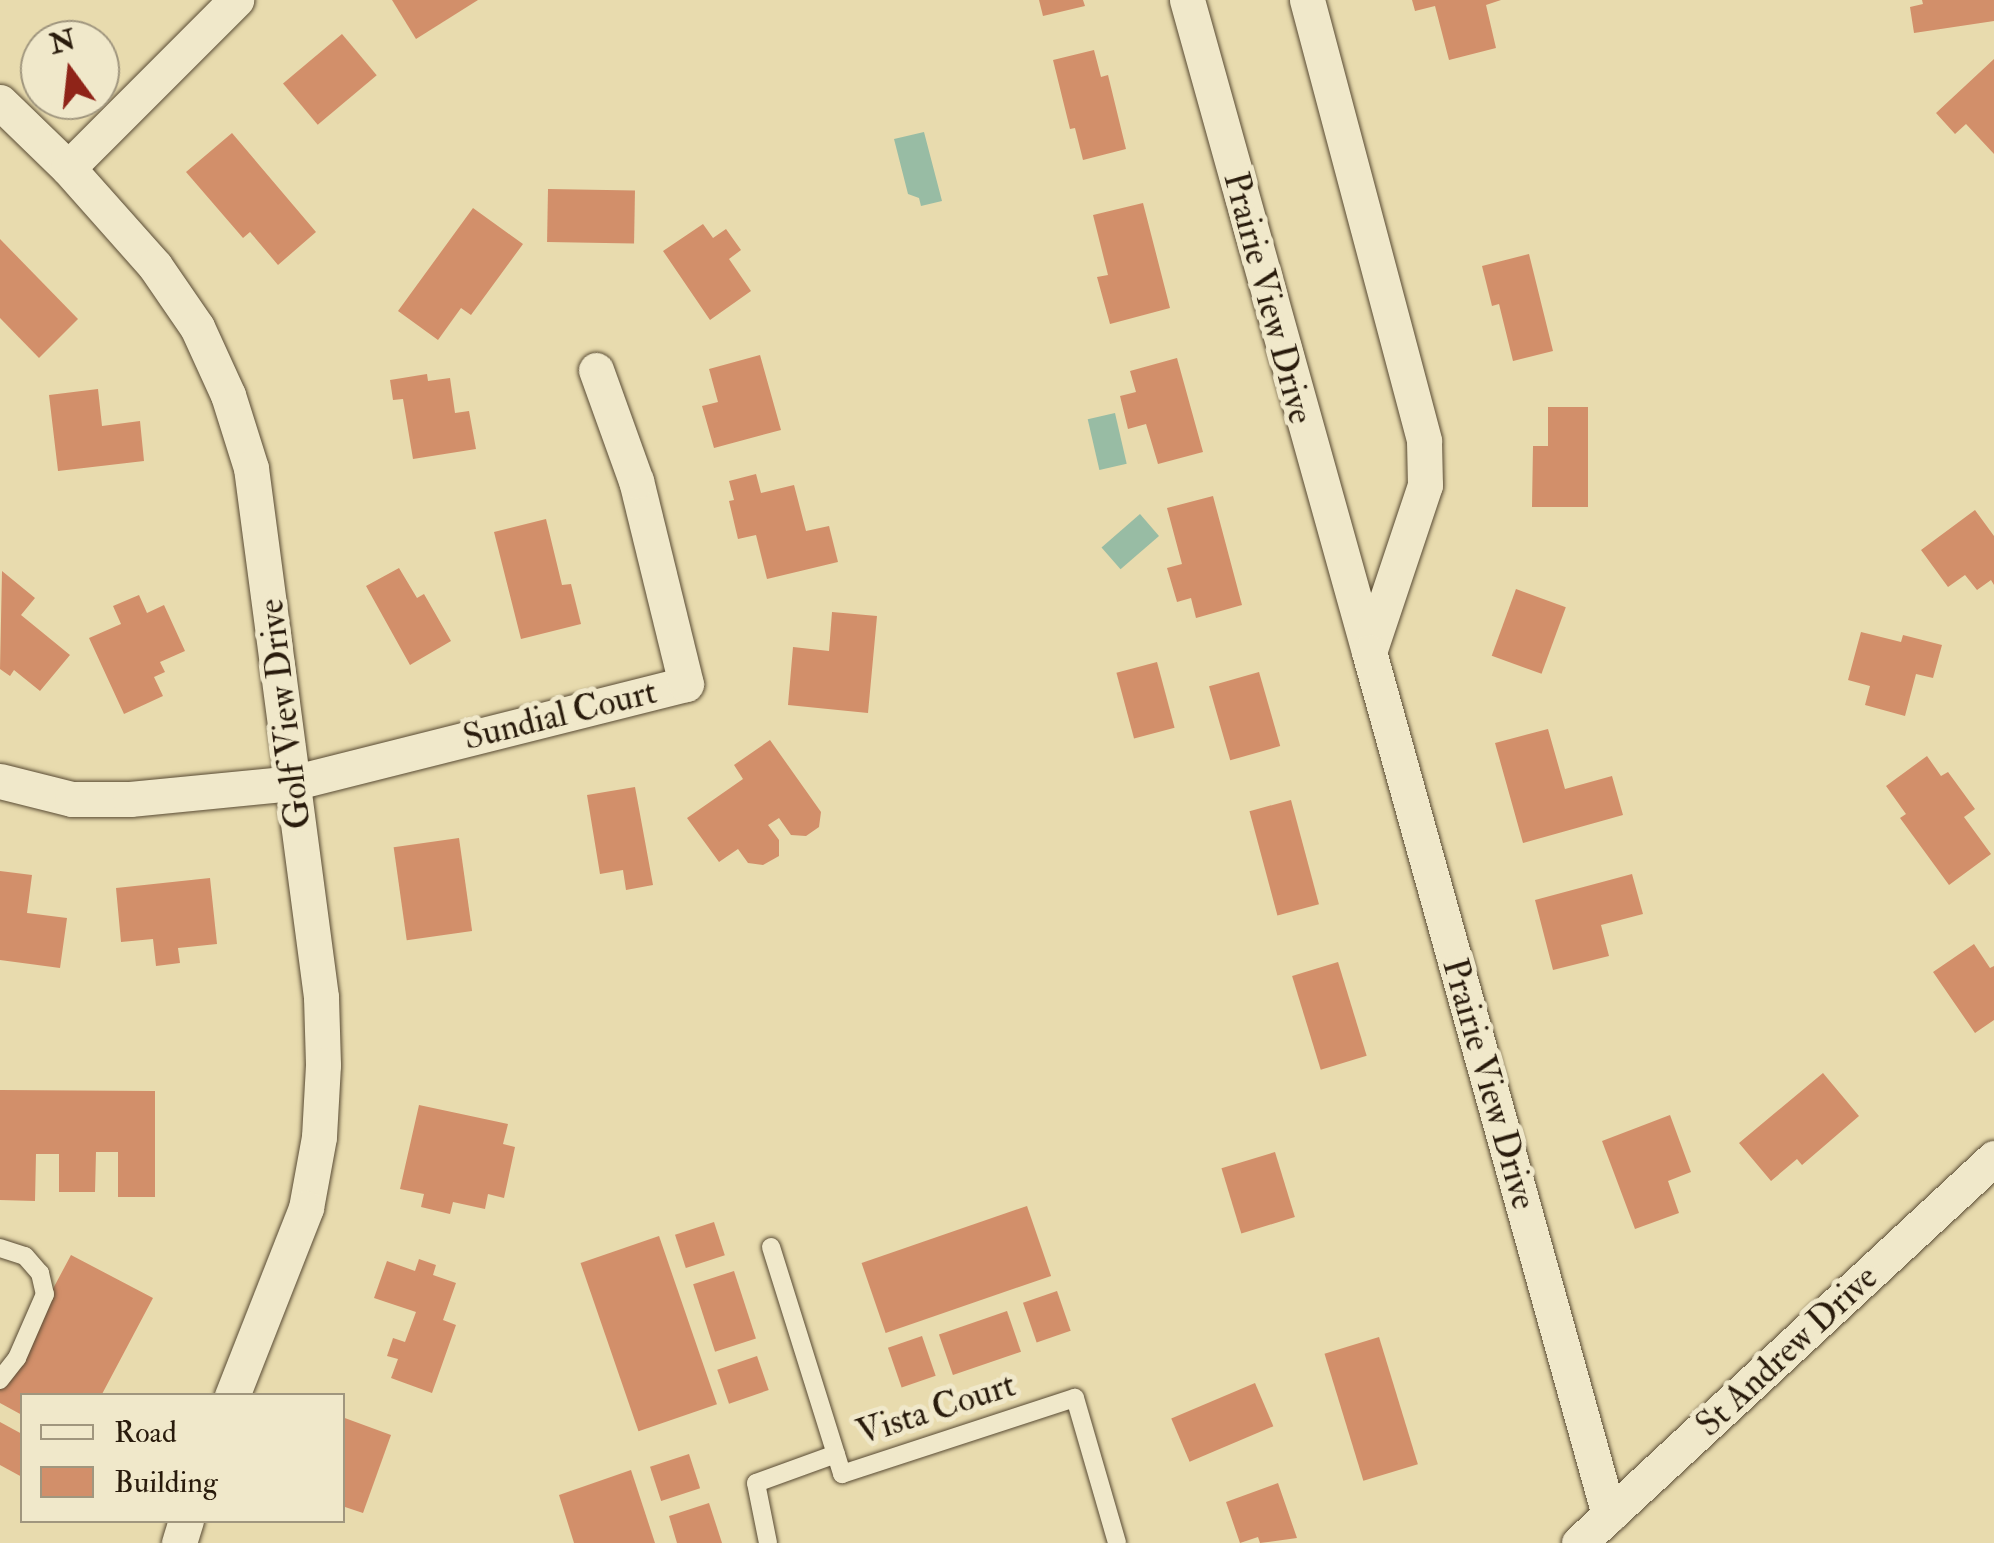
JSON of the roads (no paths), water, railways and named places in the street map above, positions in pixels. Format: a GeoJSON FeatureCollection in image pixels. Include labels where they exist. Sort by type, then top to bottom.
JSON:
{"type":"FeatureCollection","features":[{"type":"Feature","properties":{"kind":"street"},"geometry":{"type":"LineString","coordinates":[[68,168],[236,0]]}},
{"type":"Feature","properties":{"kind":"street","name":"Prairie View Drive"},"geometry":{"type":"LineString","coordinates":[[1187,0],[1609,1515]]}},
{"type":"Feature","properties":{"kind":"street"},"geometry":{"type":"LineString","coordinates":[[1307,0],[1424,441],[1424,484],[1369,652]]}},
{"type":"Feature","properties":{"kind":"street","name":"Golf View Drive"},"geometry":{"type":"LineString","coordinates":[[0,102],[68,168],[155,266],[197,327],[228,395],[251,468],[266,556],[321,998],[319,1136],[306,1208],[233,1393]]}},
{"type":"Feature","properties":{"kind":"street","name":"Sundial Court"},"geometry":{"type":"LineString","coordinates":[[292,783],[686,684],[636,481],[596,370]]}},
{"type":"Feature","properties":{"kind":"street"},"geometry":{"type":"LineString","coordinates":[[0,781],[72,799],[292,783]]}},
{"type":"Feature","properties":{"kind":"street","name":"St Andrew Drive"},"geometry":{"type":"LineString","coordinates":[[1579,1543],[1994,1158]]}},
{"type":"Feature","properties":{"kind":"lane","name":"Vista Court"},"geometry":{"type":"LineString","coordinates":[[772,1247],[842,1474],[1076,1398],[1117,1543]]}},
{"type":"Feature","properties":{"kind":"lane"},"geometry":{"type":"LineString","coordinates":[[0,1248],[26,1256],[40,1273],[45,1294],[17,1358],[0,1380]]}},
{"type":"Feature","properties":{"kind":"lane"},"geometry":{"type":"LineString","coordinates":[[768,1543],[756,1484],[836,1454]]}}]}
